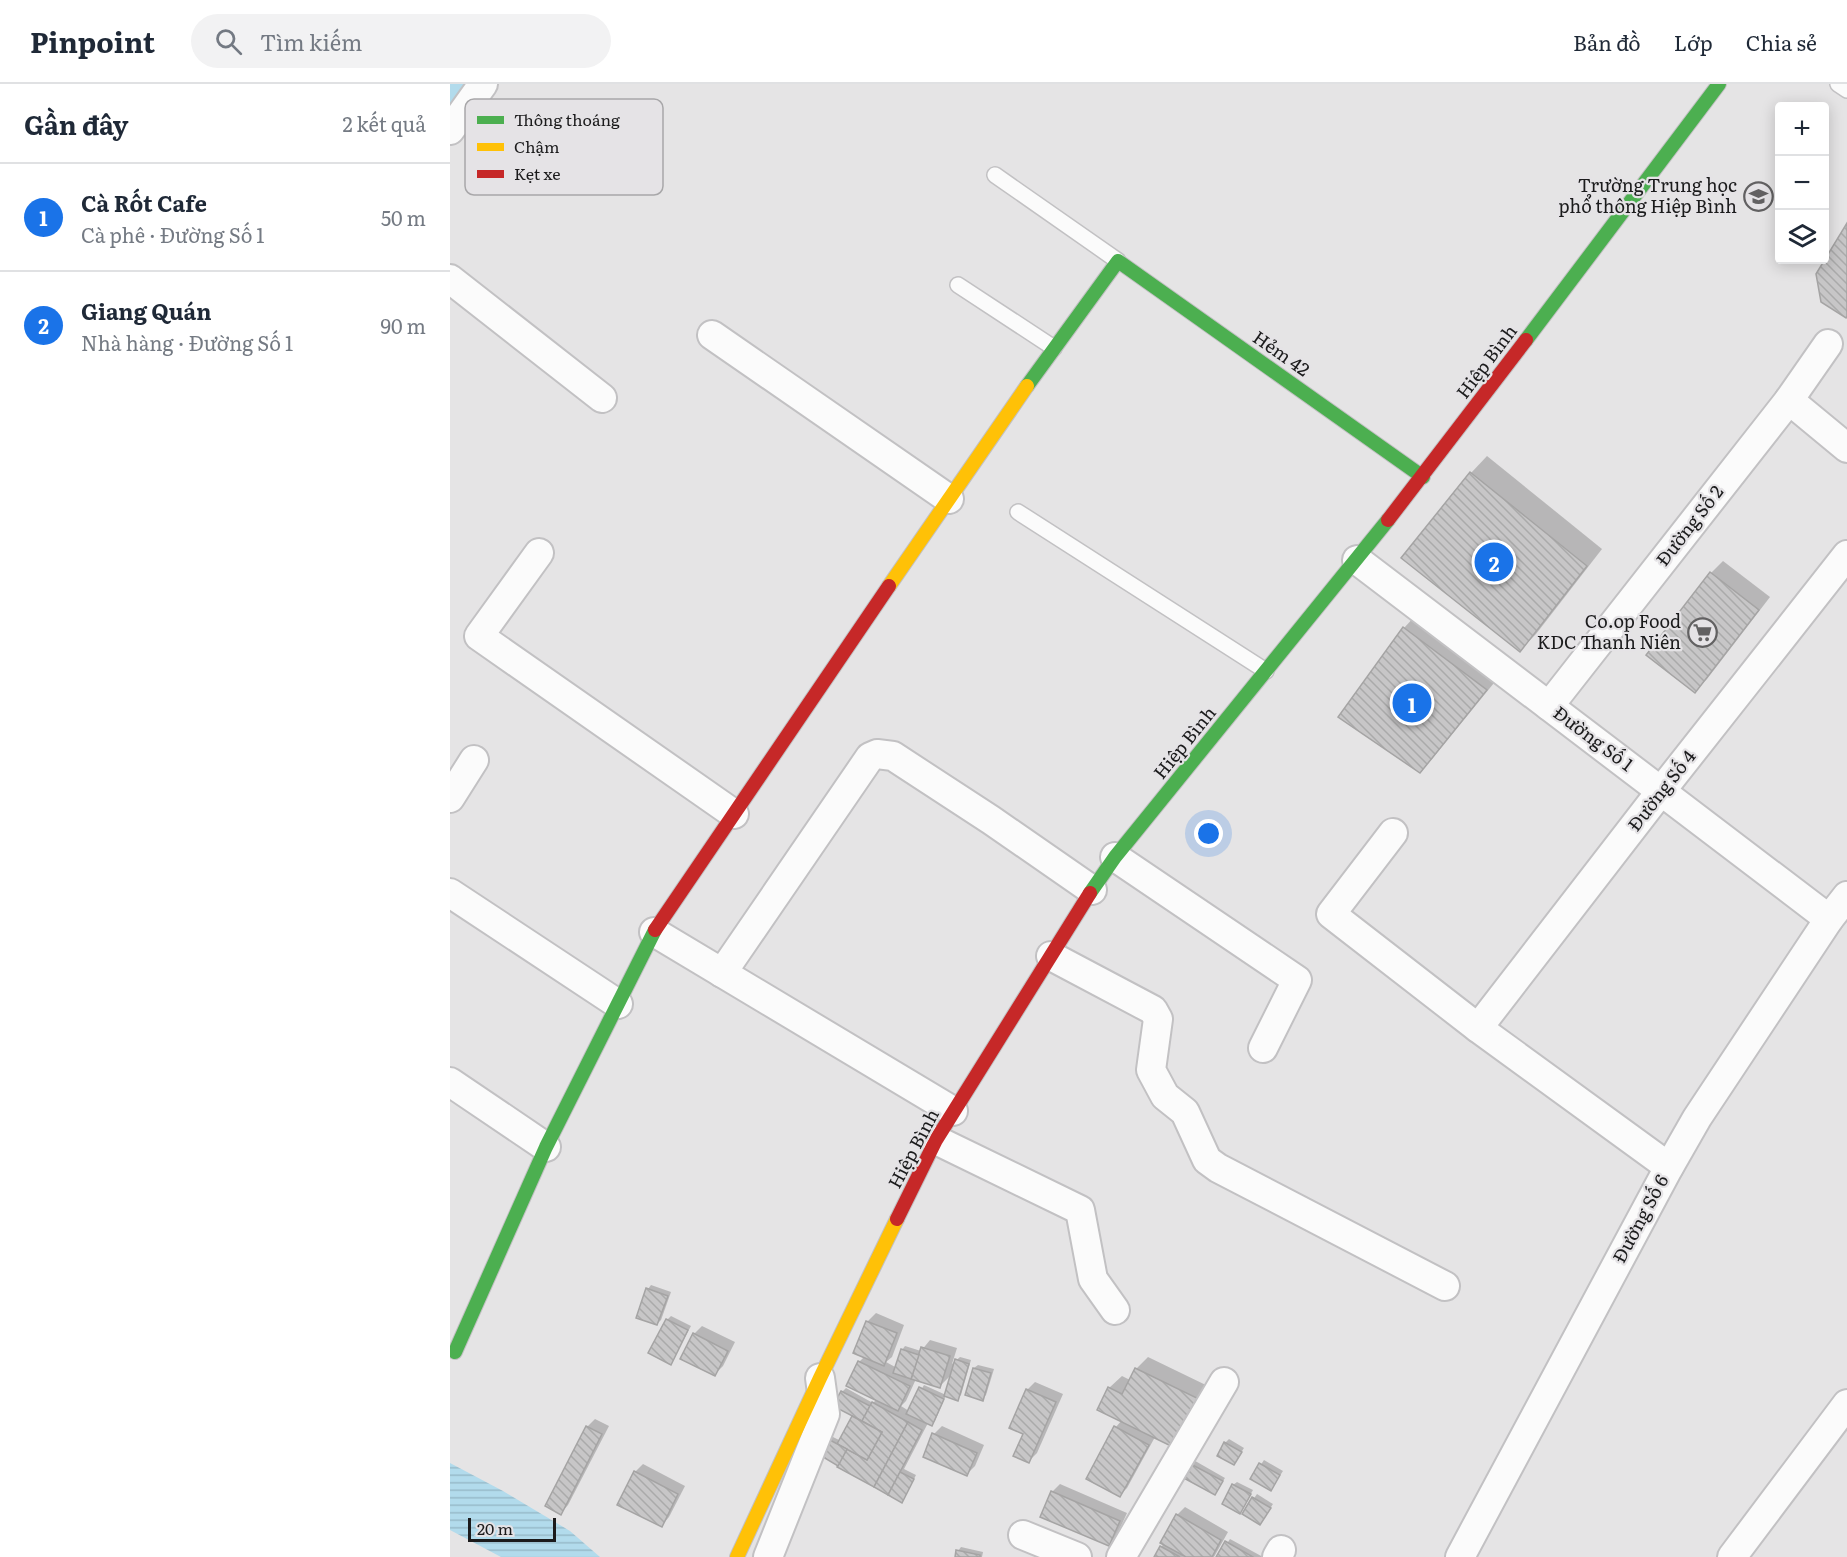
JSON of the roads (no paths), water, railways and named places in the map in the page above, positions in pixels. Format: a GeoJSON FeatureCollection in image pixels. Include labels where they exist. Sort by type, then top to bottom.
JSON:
{"type":"FeatureCollection","features":[{"type":"Feature","properties":{"kind":"main road","name":"Hiệp Bình"},"geometry":{"type":"LineString","coordinates":[[737,1557],[820,1378],[936,1140],[1092,890],[1116,857],[1423,477],[1719,84]]}},
{"type":"Feature","properties":{"kind":"main road","name":"Hẻm 42"},"geometry":{"type":"LineString","coordinates":[[1118,261],[1423,477]]}},
{"type":"Feature","properties":{"kind":"main road"},"geometry":{"type":"LineString","coordinates":[[455,1353],[546,1147],[654,932],[949,499],[1054,348],[1118,261]]}},
{"type":"Feature","properties":{"kind":"street"},"geometry":{"type":"LineString","coordinates":[[472,99],[483,84]]}},
{"type":"Feature","properties":{"kind":"street"},"geometry":{"type":"LineString","coordinates":[[450,130],[465,109]]}},
{"type":"Feature","properties":{"kind":"street"},"geometry":{"type":"LineString","coordinates":[[450,279],[602,398]]}},
{"type":"Feature","properties":{"kind":"street"},"geometry":{"type":"LineString","coordinates":[[712,335],[949,499]]}},
{"type":"Feature","properties":{"kind":"street","name":"Đường Số 2"},"geometry":{"type":"LineString","coordinates":[[1549,706],[1789,400],[1828,344]]}},
{"type":"Feature","properties":{"kind":"street"},"geometry":{"type":"LineString","coordinates":[[1789,400],[1847,448]]}},
{"type":"Feature","properties":{"kind":"street"},"geometry":{"type":"LineString","coordinates":[[539,553],[479,636],[734,814]]}},
{"type":"Feature","properties":{"kind":"street","name":"Đường Số 4"},"geometry":{"type":"LineString","coordinates":[[1478,1028],[1847,555]]}},
{"type":"Feature","properties":{"kind":"street","name":"Đường Số 1"},"geometry":{"type":"LineString","coordinates":[[1357,560],[1829,919]]}},
{"type":"Feature","properties":{"kind":"street"},"geometry":{"type":"LineString","coordinates":[[722,973],[870,757],[877,754],[893,756],[1092,890]]}},
{"type":"Feature","properties":{"kind":"street"},"geometry":{"type":"LineString","coordinates":[[450,798],[474,760]]}},
{"type":"Feature","properties":{"kind":"street"},"geometry":{"type":"LineString","coordinates":[[1393,833],[1331,914],[1478,1028],[1669,1167]]}},
{"type":"Feature","properties":{"kind":"street"},"geometry":{"type":"LineString","coordinates":[[1116,857],[1297,980],[1263,1047]]}},
{"type":"Feature","properties":{"kind":"street"},"geometry":{"type":"LineString","coordinates":[[450,893],[618,1004]]}},
{"type":"Feature","properties":{"kind":"street","name":"Đường Số 6"},"geometry":{"type":"LineString","coordinates":[[1460,1557],[1697,1118],[1829,919],[1847,896]]}},
{"type":"Feature","properties":{"kind":"street"},"geometry":{"type":"LineString","coordinates":[[654,932],[954,1111]]}},
{"type":"Feature","properties":{"kind":"street"},"geometry":{"type":"LineString","coordinates":[[1051,956],[1153,1010],[1158,1019],[1151,1070],[1166,1096],[1185,1112],[1207,1160],[1218,1168],[1445,1286]]}},
{"type":"Feature","properties":{"kind":"street"},"geometry":{"type":"LineString","coordinates":[[450,1082],[546,1147]]}},
{"type":"Feature","properties":{"kind":"street"},"geometry":{"type":"LineString","coordinates":[[936,1140],[1080,1210],[1093,1279],[1115,1310]]}},
{"type":"Feature","properties":{"kind":"street"},"geometry":{"type":"LineString","coordinates":[[768,1557],[825,1414],[820,1378]]}},
{"type":"Feature","properties":{"kind":"street"},"geometry":{"type":"LineString","coordinates":[[1121,1557],[1224,1382]]}},
{"type":"Feature","properties":{"kind":"street"},"geometry":{"type":"LineString","coordinates":[[1732,1557],[1847,1404]]}},
{"type":"Feature","properties":{"kind":"street"},"geometry":{"type":"LineString","coordinates":[[1023,1535],[1077,1557]]}},
{"type":"Feature","properties":{"kind":"lane"},"geometry":{"type":"LineString","coordinates":[[1838,84],[1847,90]]}},
{"type":"Feature","properties":{"kind":"lane"},"geometry":{"type":"LineString","coordinates":[[995,176],[1118,261]]}},
{"type":"Feature","properties":{"kind":"lane"},"geometry":{"type":"LineString","coordinates":[[958,285],[1054,348]]}},
{"type":"Feature","properties":{"kind":"lane"},"geometry":{"type":"LineString","coordinates":[[1018,512],[1266,671]]}},
{"type":"Feature","properties":{"kind":"water"},"geometry":{"type":"Polygon","coordinates":[[[450,1463],[570,1531],[600,1557],[501,1557],[450,1530],[450,1463]]]}},
{"type":"Feature","properties":{"kind":"place","name":"Trường Trung học phổ thông Hiệp Bình"},"geometry":{"type":"Point","coordinates":[1758,196]}},
{"type":"Feature","properties":{"kind":"place","name":"Giang Quán"},"geometry":{"type":"Point","coordinates":[1494,562]}},
{"type":"Feature","properties":{"kind":"place","name":"Co.op Food KDC Thanh Niên"},"geometry":{"type":"Point","coordinates":[1702,632]}},
{"type":"Feature","properties":{"kind":"place","name":"Cà Rốt Cafe"},"geometry":{"type":"Point","coordinates":[1412,703]}}]}
